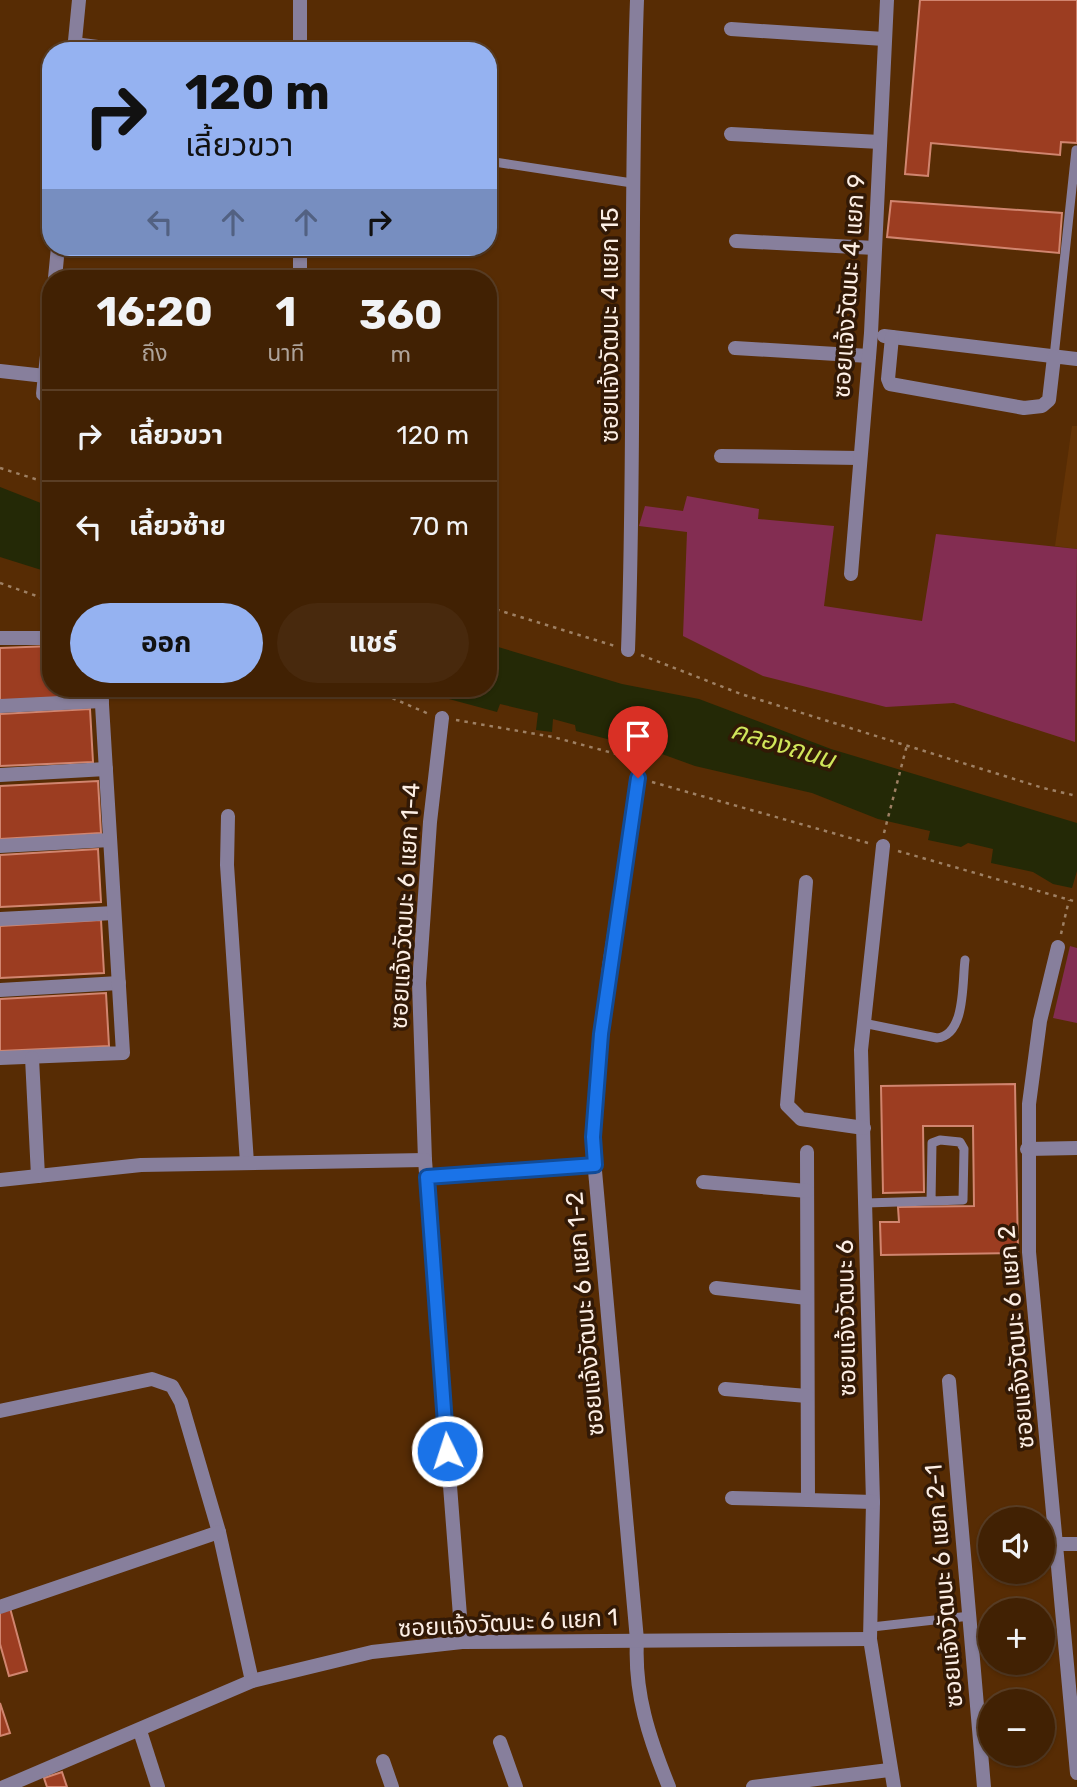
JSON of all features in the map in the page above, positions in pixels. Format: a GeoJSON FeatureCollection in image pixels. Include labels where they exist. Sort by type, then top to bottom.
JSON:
{"type":"FeatureCollection","features":[{"type":"Feature","properties":{"kind":"street"},"geometry":{"type":"LineString","coordinates":[[75,42],[79,0]]}},
{"type":"Feature","properties":{"kind":"street"},"geometry":{"type":"LineString","coordinates":[[300,0],[300,42]]}},
{"type":"Feature","properties":{"kind":"street","name":"ซอยแจ้งวัฒนะ 4 แยก 15"},"geometry":{"type":"LineString","coordinates":[[628,650],[633,508],[632,183],[637,0]]}},
{"type":"Feature","properties":{"kind":"street","name":"ซอยแจ้งวัฒนะ 4 แยก 9"},"geometry":{"type":"LineString","coordinates":[[851,574],[871,333],[887,0]]}},
{"type":"Feature","properties":{"kind":"street"},"geometry":{"type":"LineString","coordinates":[[731,29],[884,39]]}},
{"type":"Feature","properties":{"kind":"street"},"geometry":{"type":"LineString","coordinates":[[731,134],[880,142]]}},
{"type":"Feature","properties":{"kind":"street"},"geometry":{"type":"LineString","coordinates":[[736,242],[875,248]]}},
{"type":"Feature","properties":{"kind":"street"},"geometry":{"type":"LineString","coordinates":[[871,333],[1077,359]]}},
{"type":"Feature","properties":{"kind":"street"},"geometry":{"type":"LineString","coordinates":[[892,337],[888,379],[891,384],[1024,408],[1042,406],[1049,400],[1054,357]]}},
{"type":"Feature","properties":{"kind":"street"},"geometry":{"type":"LineString","coordinates":[[735,348],[869,356]]}},
{"type":"Feature","properties":{"kind":"street"},"geometry":{"type":"LineString","coordinates":[[0,371],[42,376]]}},
{"type":"Feature","properties":{"kind":"street"},"geometry":{"type":"LineString","coordinates":[[721,456],[859,458]]}},
{"type":"Feature","properties":{"kind":"street"},"geometry":{"type":"LineString","coordinates":[[0,638],[42,638]]}},
{"type":"Feature","properties":{"kind":"street"},"geometry":{"type":"LineString","coordinates":[[0,706],[76,697]]}},
{"type":"Feature","properties":{"kind":"street"},"geometry":{"type":"LineString","coordinates":[[0,1058],[123,1053],[101,697]]}},
{"type":"Feature","properties":{"kind":"street","name":"ซอยแจ้งวัฒนะ 6 แยก 1-4"},"geometry":{"type":"LineString","coordinates":[[442,718],[430,822],[419,983],[425,1160],[462,1642]]}},
{"type":"Feature","properties":{"kind":"street"},"geometry":{"type":"LineString","coordinates":[[0,775],[106,769]]}},
{"type":"Feature","properties":{"kind":"street","name":"ซอยแจ้งวัฒนะ 6 แยก 1-2"},"geometry":{"type":"LineString","coordinates":[[638,778],[601,1034],[593,1137],[637,1640],[639,1700],[651,1744],[669,1787]]}},
{"type":"Feature","properties":{"kind":"street"},"geometry":{"type":"LineString","coordinates":[[228,816],[227,865],[247,1163]]}},
{"type":"Feature","properties":{"kind":"street"},"geometry":{"type":"LineString","coordinates":[[0,846],[110,840]]}},
{"type":"Feature","properties":{"kind":"street","name":"ซอยแจ้งวัฒนะ 6"},"geometry":{"type":"LineString","coordinates":[[883,846],[861,1049],[873,1502],[871,1633],[894,1787]]}},
{"type":"Feature","properties":{"kind":"street"},"geometry":{"type":"LineString","coordinates":[[806,882],[787,1105],[800,1119],[864,1128]]}},
{"type":"Feature","properties":{"kind":"street"},"geometry":{"type":"LineString","coordinates":[[0,919],[114,913]]}},
{"type":"Feature","properties":{"kind":"street","name":"ซอยแจ้งวัฒนะ 6 แยก 2"},"geometry":{"type":"LineString","coordinates":[[1058,947],[1040,1021],[1029,1104],[1029,1252],[1077,1773]]}},
{"type":"Feature","properties":{"kind":"street"},"geometry":{"type":"LineString","coordinates":[[0,990],[119,984]]}},
{"type":"Feature","properties":{"kind":"street"},"geometry":{"type":"LineString","coordinates":[[32,1058],[38,1176]]}},
{"type":"Feature","properties":{"kind":"street"},"geometry":{"type":"LineString","coordinates":[[1027,1149],[1077,1148]]}},
{"type":"Feature","properties":{"kind":"street"},"geometry":{"type":"LineString","coordinates":[[807,1152],[808,1500]]}},
{"type":"Feature","properties":{"kind":"street"},"geometry":{"type":"LineString","coordinates":[[0,1180],[141,1165],[425,1160]]}},
{"type":"Feature","properties":{"kind":"street"},"geometry":{"type":"LineString","coordinates":[[427,1177],[595,1165]]}},
{"type":"Feature","properties":{"kind":"street"},"geometry":{"type":"LineString","coordinates":[[703,1182],[807,1191]]}},
{"type":"Feature","properties":{"kind":"street"},"geometry":{"type":"LineString","coordinates":[[716,1288],[807,1298]]}},
{"type":"Feature","properties":{"kind":"street"},"geometry":{"type":"LineString","coordinates":[[0,1411],[152,1379],[172,1386],[181,1402],[219,1532],[252,1681]]}},
{"type":"Feature","properties":{"kind":"street","name":"ซอยแจ้งวัฒนะ 6 แยก 2-1"},"geometry":{"type":"LineString","coordinates":[[949,1381],[984,1787]]}},
{"type":"Feature","properties":{"kind":"street"},"geometry":{"type":"LineString","coordinates":[[725,1389],[807,1396]]}},
{"type":"Feature","properties":{"kind":"street"},"geometry":{"type":"LineString","coordinates":[[732,1498],[873,1502]]}},
{"type":"Feature","properties":{"kind":"street"},"geometry":{"type":"LineString","coordinates":[[0,1607],[219,1532]]}},
{"type":"Feature","properties":{"kind":"street"},"geometry":{"type":"LineString","coordinates":[[1056,1544],[1077,1544]]}},
{"type":"Feature","properties":{"kind":"street","name":"ซอยแจ้งวัฒนะ 6 แยก 1"},"geometry":{"type":"LineString","coordinates":[[4,1787],[252,1681],[372,1652],[462,1642],[871,1633]]}},
{"type":"Feature","properties":{"kind":"street"},"geometry":{"type":"LineString","coordinates":[[140,1731],[158,1787]]}},
{"type":"Feature","properties":{"kind":"street"},"geometry":{"type":"LineString","coordinates":[[500,1742],[516,1787]]}},
{"type":"Feature","properties":{"kind":"street"},"geometry":{"type":"LineString","coordinates":[[383,1761],[392,1787]]}},
{"type":"Feature","properties":{"kind":"street"},"geometry":{"type":"LineString","coordinates":[[753,1787],[890,1770]]}},
{"type":"Feature","properties":{"kind":"lane"},"geometry":{"type":"LineString","coordinates":[[1054,357],[1076,150]]}},
{"type":"Feature","properties":{"kind":"lane"},"geometry":{"type":"LineString","coordinates":[[497,162],[632,183]]}},
{"type":"Feature","properties":{"kind":"lane"},"geometry":{"type":"LineString","coordinates":[[863,1023],[937,1038],[948,1035],[954,1030],[958,1014],[965,960]]}},
{"type":"Feature","properties":{"kind":"lane"},"geometry":{"type":"LineString","coordinates":[[866,1203],[931,1201],[963,1200],[964,1149],[960,1142],[940,1140],[932,1143],[931,1201]]}},
{"type":"Feature","properties":{"kind":"lane"},"geometry":{"type":"LineString","coordinates":[[871,1633],[971,1616]]}},
{"type":"Feature","properties":{"kind":"path"},"geometry":{"type":"LineString","coordinates":[[0,468],[42,481]]}},
{"type":"Feature","properties":{"kind":"path"},"geometry":{"type":"LineString","coordinates":[[0,583],[42,598]]}},
{"type":"Feature","properties":{"kind":"path"},"geometry":{"type":"LineString","coordinates":[[497,610],[628,650],[741,694],[1077,796]]}},
{"type":"Feature","properties":{"kind":"path"},"geometry":{"type":"LineString","coordinates":[[387,697],[442,718],[553,737],[639,760],[638,778],[1077,902]]}},
{"type":"Feature","properties":{"kind":"path"},"geometry":{"type":"LineString","coordinates":[[886,824],[907,745]]}},
{"type":"Feature","properties":{"kind":"path"},"geometry":{"type":"LineString","coordinates":[[1058,947],[1069,900]]}},
{"type":"Feature","properties":{"kind":"shaded area"},"geometry":{"type":"Polygon","coordinates":[[[1072,426],[1077,426],[1077,549],[1055,546],[1072,426]]]}},
{"type":"Feature","properties":{"kind":"shaded area"},"geometry":{"type":"Polygon","coordinates":[[[687,496],[759,509],[758,519],[834,526],[824,606],[922,621],[936,534],[1077,549],[1075,742],[954,703],[886,707],[763,676],[683,636],[687,532],[639,526],[645,506],[683,511],[687,496]]]}},
{"type":"Feature","properties":{"kind":"shaded area"},"geometry":{"type":"Polygon","coordinates":[[[1070,946],[1077,948],[1077,1023],[1053,1018],[1070,946]]]}},
{"type":"Feature","properties":{"kind":"water"},"geometry":{"type":"Polygon","coordinates":[[[0,487],[42,503],[42,570],[0,557],[0,487]]]}},
{"type":"Feature","properties":{"kind":"water","name":"คลองถนน"},"geometry":{"type":"Polygon","coordinates":[[[497,647],[622,684],[699,699],[831,749],[1077,823],[1077,871],[1072,888],[1053,884],[1033,872],[991,863],[993,849],[968,843],[961,847],[928,840],[930,831],[878,819],[812,793],[695,766],[648,749],[633,748],[636,735],[620,732],[611,740],[576,731],[575,725],[553,719],[552,732],[536,730],[538,713],[500,704],[497,712],[442,697],[497,697],[497,647]]]}},
{"type":"Feature","properties":{"kind":"building"},"geometry":{"type":"Polygon","coordinates":[[[920,0],[1077,0],[1077,143],[1061,142],[1060,155],[931,143],[928,176],[905,174],[920,0]]]}},
{"type":"Feature","properties":{"kind":"building"},"geometry":{"type":"Polygon","coordinates":[[[891,201],[1062,213],[1059,253],[887,237],[891,201]]]}},
{"type":"Feature","properties":{"kind":"building"},"geometry":{"type":"Polygon","coordinates":[[[42,646],[42,697],[69,697],[0,701],[0,648],[42,646]]]}},
{"type":"Feature","properties":{"kind":"building"},"geometry":{"type":"Polygon","coordinates":[[[90,709],[93,762],[0,766],[0,714],[90,709]]]}},
{"type":"Feature","properties":{"kind":"building"},"geometry":{"type":"Polygon","coordinates":[[[98,781],[101,833],[0,839],[0,786],[98,781]]]}},
{"type":"Feature","properties":{"kind":"building"},"geometry":{"type":"Polygon","coordinates":[[[98,849],[101,902],[0,907],[0,855],[98,849]]]}},
{"type":"Feature","properties":{"kind":"building"},"geometry":{"type":"Polygon","coordinates":[[[101,920],[104,973],[0,978],[0,926],[101,920]]]}},
{"type":"Feature","properties":{"kind":"building"},"geometry":{"type":"Polygon","coordinates":[[[106,993],[109,1046],[0,1051],[0,999],[106,993]]]}},
{"type":"Feature","properties":{"kind":"building"},"geometry":{"type":"Polygon","coordinates":[[[1015,1084],[1018,1253],[881,1255],[880,1222],[899,1222],[898,1207],[974,1206],[973,1126],[923,1126],[924,1192],[883,1193],[881,1086],[1015,1084]]]}},
{"type":"Feature","properties":{"kind":"building"},"geometry":{"type":"Polygon","coordinates":[[[10,1608],[27,1671],[9,1676],[0,1644],[0,1611],[10,1608]]]}},
{"type":"Feature","properties":{"kind":"building"},"geometry":{"type":"Polygon","coordinates":[[[0,1703],[10,1733],[0,1736],[0,1703]]]}},
{"type":"Feature","properties":{"kind":"building"},"geometry":{"type":"Polygon","coordinates":[[[62,1772],[67,1787],[47,1787],[44,1778],[62,1772]]]}},
{"type":"Feature","properties":{"kind":"route"},"geometry":{"type":"LineString","coordinates":[[447,1451],[427,1177],[595,1165],[594,1104],[601,1034],[638,778]]}}]}
